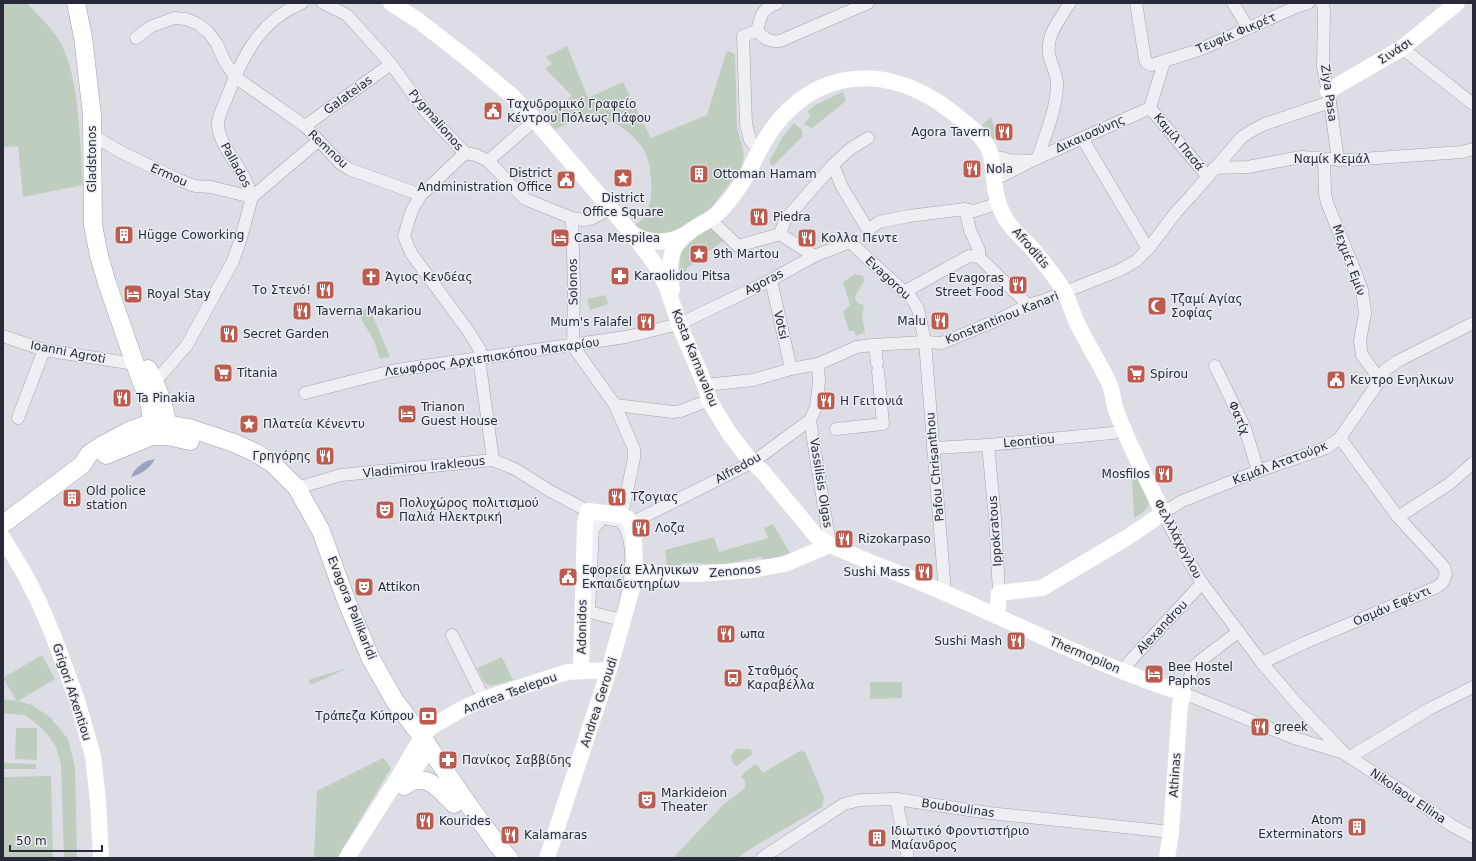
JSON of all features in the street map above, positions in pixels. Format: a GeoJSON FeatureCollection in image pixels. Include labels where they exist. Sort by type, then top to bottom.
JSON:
{"type":"FeatureCollection","features":[{"type":"Feature","properties":{"kind":"main road","name":"Gladstonos"},"geometry":{"type":"LineString","coordinates":[[76,3],[83,37],[92,115],[93,225],[98,256],[118,312],[134,364],[160,430]]}},
{"type":"Feature","properties":{"kind":"main road","name":"Gladstonos"},"geometry":{"type":"LineString","coordinates":[[118,312],[155,382],[164,408],[160,430]]}},
{"type":"Feature","properties":{"kind":"main road"},"geometry":{"type":"LineString","coordinates":[[3,524],[82,465],[160,430]]}},
{"type":"Feature","properties":{"kind":"main road","name":"Evagora Pallikaridi"},"geometry":{"type":"LineString","coordinates":[[160,430],[210,435],[254,452],[272,463],[297,488],[321,531],[346,600],[371,659],[454,804],[495,858]]}},
{"type":"Feature","properties":{"kind":"main road","name":"Evagora Pallikaridi"},"geometry":{"type":"LineString","coordinates":[[160,430],[246,460],[259,467],[280,485],[298,512],[310,535],[363,667],[386,709],[465,800],[499,847],[509,858]]}},
{"type":"Feature","properties":{"kind":"main road"},"geometry":{"type":"LineString","coordinates":[[404,786],[409,782],[425,780],[432,783],[454,804]]}},
{"type":"Feature","properties":{"kind":"street"},"geometry":{"type":"LineString","coordinates":[[235,77],[244,56],[257,37],[273,20],[302,3]]}},
{"type":"Feature","properties":{"kind":"street","name":"Pygmalionos"},"geometry":{"type":"LineString","coordinates":[[323,3],[347,15],[390,64],[425,111],[465,153],[476,155],[488,162],[525,199],[572,218],[583,220],[610,209]]}},
{"type":"Feature","properties":{"kind":"street","name":"Kosta Karnavalou"},"geometry":{"type":"LineString","coordinates":[[391,3],[419,21],[511,95],[535,120],[634,236],[655,264],[667,287],[674,304],[679,324],[707,393],[729,433],[817,537],[830,545]]}},
{"type":"Feature","properties":{"kind":"street"},"geometry":{"type":"LineString","coordinates":[[757,31],[763,12],[768,7],[777,3]]}},
{"type":"Feature","properties":{"kind":"street"},"geometry":{"type":"LineString","coordinates":[[757,31],[768,40],[774,42],[780,41],[868,3]]}},
{"type":"Feature","properties":{"kind":"street"},"geometry":{"type":"LineString","coordinates":[[1034,160],[1055,104],[1057,93],[1057,84],[1048,53],[1050,36],[1070,3]]}},
{"type":"Feature","properties":{"kind":"street"},"geometry":{"type":"LineString","coordinates":[[1136,3],[1146,62],[1151,65],[1164,62],[1150,108]]}},
{"type":"Feature","properties":{"kind":"street"},"geometry":{"type":"LineString","coordinates":[[1233,3],[1248,28]]}},
{"type":"Feature","properties":{"kind":"street","name":"Τευφίκ Φικρέτ"},"geometry":{"type":"LineString","coordinates":[[1164,62],[1199,50],[1308,3]]}},
{"type":"Feature","properties":{"kind":"street","name":"Ziya Pasa"},"geometry":{"type":"LineString","coordinates":[[1322,3],[1324,10],[1323,67],[1338,160]]}},
{"type":"Feature","properties":{"kind":"street","name":"Σινάσι"},"geometry":{"type":"LineString","coordinates":[[1329,97],[1402,48],[1457,3]]}},
{"type":"Feature","properties":{"kind":"street"},"geometry":{"type":"LineString","coordinates":[[136,38],[150,27],[161,22],[174,18],[186,19],[198,24],[208,32],[217,44],[224,60],[235,77]]}},
{"type":"Feature","properties":{"kind":"street"},"geometry":{"type":"LineString","coordinates":[[757,31],[743,36],[746,124],[750,140],[759,151]]}},
{"type":"Feature","properties":{"kind":"street"},"geometry":{"type":"LineString","coordinates":[[1402,48],[1473,104]]}},
{"type":"Feature","properties":{"kind":"street","name":"Galateias"},"geometry":{"type":"LineString","coordinates":[[305,126],[390,64]]}},
{"type":"Feature","properties":{"kind":"street","name":"Remnou"},"geometry":{"type":"LineString","coordinates":[[235,77],[305,126],[340,163],[349,169],[421,195]]}},
{"type":"Feature","properties":{"kind":"street","name":"Pallados"},"geometry":{"type":"LineString","coordinates":[[235,77],[218,124],[224,145],[242,172],[252,197]]}},
{"type":"Feature","properties":{"kind":"street"},"geometry":{"type":"LineString","coordinates":[[634,236],[650,241],[666,242],[675,240],[710,219],[719,212],[738,188],[749,172],[759,151],[785,114],[799,101],[810,94],[823,87],[844,80],[872,78],[900,84],[932,97],[944,105],[977,133],[988,147],[991,155]]}},
{"type":"Feature","properties":{"kind":"street"},"geometry":{"type":"LineString","coordinates":[[1064,292],[1120,270],[1136,261],[1148,249],[1177,211],[1242,137],[1265,124],[1329,97]]}},
{"type":"Feature","properties":{"kind":"street","name":"Δικαιοσύνης"},"geometry":{"type":"LineString","coordinates":[[994,180],[1034,160],[1150,108]]}},
{"type":"Feature","properties":{"kind":"street","name":"Καμίλ Πασά"},"geometry":{"type":"LineString","coordinates":[[1150,108],[1211,173]]}},
{"type":"Feature","properties":{"kind":"street"},"geometry":{"type":"LineString","coordinates":[[488,162],[535,120]]}},
{"type":"Feature","properties":{"kind":"street","name":"Ermou"},"geometry":{"type":"LineString","coordinates":[[92,135],[145,164],[195,186],[211,187],[252,197]]}},
{"type":"Feature","properties":{"kind":"street"},"geometry":{"type":"LineString","coordinates":[[780,234],[785,220],[833,165],[850,149],[868,138]]}},
{"type":"Feature","properties":{"kind":"street"},"geometry":{"type":"LineString","coordinates":[[1082,138],[1148,249]]}},
{"type":"Feature","properties":{"kind":"street"},"geometry":{"type":"LineString","coordinates":[[155,382],[188,345],[232,261],[241,238],[252,197],[318,141]]}},
{"type":"Feature","properties":{"kind":"street","name":"Ναμίκ Κεμάλ"},"geometry":{"type":"LineString","coordinates":[[1211,173],[1301,157],[1348,160],[1462,152],[1473,149]]}},
{"type":"Feature","properties":{"kind":"street"},"geometry":{"type":"LineString","coordinates":[[465,153],[421,195],[412,210],[404,236],[411,253],[473,338],[480,350],[479,358],[493,460]]}},
{"type":"Feature","properties":{"kind":"street","name":"Δικαιοσύνης"},"geometry":{"type":"LineString","coordinates":[[991,155],[1009,160],[1034,160]]}},
{"type":"Feature","properties":{"kind":"street","name":"Afroditis"},"geometry":{"type":"LineString","coordinates":[[991,155],[999,203],[1005,218],[1046,264],[1064,292]]}},
{"type":"Feature","properties":{"kind":"street","name":"Μεχμέτ Εμίν"},"geometry":{"type":"LineString","coordinates":[[1324,159],[1325,193],[1327,203],[1355,271],[1365,305],[1364,321],[1360,341],[1362,355],[1380,380]]}},
{"type":"Feature","properties":{"kind":"street"},"geometry":{"type":"LineString","coordinates":[[833,165],[842,188],[868,230],[880,222],[887,220],[932,212],[965,209],[974,211],[999,203]]}},
{"type":"Feature","properties":{"kind":"street"},"geometry":{"type":"LineString","coordinates":[[965,209],[970,230],[979,250],[979,256],[1028,306]]}},
{"type":"Feature","properties":{"kind":"street","name":"Solonos"},"geometry":{"type":"LineString","coordinates":[[572,218],[574,288],[573,346]]}},
{"type":"Feature","properties":{"kind":"street"},"geometry":{"type":"LineString","coordinates":[[710,219],[738,246],[780,234],[814,256]]}},
{"type":"Feature","properties":{"kind":"street"},"geometry":{"type":"LineString","coordinates":[[674,304],[670,281],[672,252],[675,244],[685,234]]}},
{"type":"Feature","properties":{"kind":"street","name":"Agoras"},"geometry":{"type":"LineString","coordinates":[[679,324],[770,280],[814,256],[850,242]]}},
{"type":"Feature","properties":{"kind":"street","name":"Evagorou"},"geometry":{"type":"LineString","coordinates":[[850,242],[912,299],[918,309],[925,342]]}},
{"type":"Feature","properties":{"kind":"street"},"geometry":{"type":"LineString","coordinates":[[904,292],[969,256],[979,256]]}},
{"type":"Feature","properties":{"kind":"street","name":"Votsi"},"geometry":{"type":"LineString","coordinates":[[770,280],[791,369]]}},
{"type":"Feature","properties":{"kind":"street","name":"Konstantinou Kanari"},"geometry":{"type":"LineString","coordinates":[[615,405],[673,412],[681,411],[707,393],[791,369],[818,364],[857,347],[925,342],[942,343],[1064,292]]}},
{"type":"Feature","properties":{"kind":"street","name":"Φελλλάχογλου"},"geometry":{"type":"LineString","coordinates":[[1064,292],[1079,326],[1111,387],[1115,408],[1163,514],[1202,583],[1262,663],[1298,705],[1347,755]]}},
{"type":"Feature","properties":{"kind":"street","name":"Κεμάλ Ατατούρκ"},"geometry":{"type":"LineString","coordinates":[[1163,514],[1182,501],[1258,471],[1326,448],[1340,438],[1380,380],[1385,370],[1398,361],[1473,323]]}},
{"type":"Feature","properties":{"kind":"street","name":"Λεωφόρος Αρχιεπισκόπου Μακαρίου"},"geometry":{"type":"LineString","coordinates":[[305,393],[396,370],[573,346],[626,337],[679,324]]}},
{"type":"Feature","properties":{"kind":"street","name":"Ioanni Agroti"},"geometry":{"type":"LineString","coordinates":[[3,336],[44,350],[134,364]]}},
{"type":"Feature","properties":{"kind":"street","name":"Pafou Chrisanthou"},"geometry":{"type":"LineString","coordinates":[[925,342],[945,592]]}},
{"type":"Feature","properties":{"kind":"street"},"geometry":{"type":"LineString","coordinates":[[836,429],[883,424],[875,345]]}},
{"type":"Feature","properties":{"kind":"street"},"geometry":{"type":"LineString","coordinates":[[573,346],[615,405],[634,449],[626,519],[588,511]]}},
{"type":"Feature","properties":{"kind":"street"},"geometry":{"type":"LineString","coordinates":[[18,418],[44,350]]}},
{"type":"Feature","properties":{"kind":"street"},"geometry":{"type":"LineString","coordinates":[[810,420],[816,407],[819,382],[818,364]]}},
{"type":"Feature","properties":{"kind":"street","name":"Φατίχ"},"geometry":{"type":"LineString","coordinates":[[1215,366],[1245,428],[1258,471]]}},
{"type":"Feature","properties":{"kind":"street","name":"Alfredou"},"geometry":{"type":"LineString","coordinates":[[626,519],[752,462],[810,420]]}},
{"type":"Feature","properties":{"kind":"street","name":"Vassilisis Olgas"},"geometry":{"type":"LineString","coordinates":[[810,420],[830,545]]}},
{"type":"Feature","properties":{"kind":"street","name":"Leontiou"},"geometry":{"type":"LineString","coordinates":[[933,448],[988,445],[1125,431]]}},
{"type":"Feature","properties":{"kind":"street","name":"Οσμάν Εφέντι"},"geometry":{"type":"LineString","coordinates":[[1262,663],[1304,643],[1437,587],[1443,582],[1446,574],[1444,567],[1398,517],[1340,438]]}},
{"type":"Feature","properties":{"kind":"street","name":"Ippokratous"},"geometry":{"type":"LineString","coordinates":[[988,445],[995,518],[999,593],[997,616]]}},
{"type":"Feature","properties":{"kind":"street","name":"Vladimirou Irakleous"},"geometry":{"type":"LineString","coordinates":[[297,488],[341,475],[493,460],[515,469],[550,491],[588,511]]}},
{"type":"Feature","properties":{"kind":"street"},"geometry":{"type":"LineString","coordinates":[[1398,517],[1449,484],[1473,463]]}},
{"type":"Feature","properties":{"kind":"street","name":"Adonidos"},"geometry":{"type":"LineString","coordinates":[[581,671],[585,523],[588,511]]}},
{"type":"Feature","properties":{"kind":"street"},"geometry":{"type":"LineString","coordinates":[[999,593],[1042,588],[1128,537],[1163,514]]}},
{"type":"Feature","properties":{"kind":"street"},"geometry":{"type":"LineString","coordinates":[[603,518],[621,521],[627,531],[630,550],[630,578],[622,620],[589,612],[594,528],[603,518]]}},
{"type":"Feature","properties":{"kind":"street","name":"Andrea Geroudi"},"geometry":{"type":"LineString","coordinates":[[547,858],[601,696],[621,631],[635,573],[634,533],[626,519]]}},
{"type":"Feature","properties":{"kind":"street","name":"Grigori Afxentiou"},"geometry":{"type":"LineString","coordinates":[[3,538],[38,600],[53,635],[77,700],[93,756],[101,858]]}},
{"type":"Feature","properties":{"kind":"street","name":"Zenonos"},"geometry":{"type":"LineString","coordinates":[[635,573],[697,574],[752,570],[785,564],[830,545]]}},
{"type":"Feature","properties":{"kind":"street","name":"Thermopilon"},"geometry":{"type":"LineString","coordinates":[[830,545],[945,592],[1040,636],[1152,683],[1183,693],[1294,738],[1347,755]]}},
{"type":"Feature","properties":{"kind":"street","name":"Alexandrou"},"geometry":{"type":"LineString","coordinates":[[1123,671],[1130,661],[1202,583]]}},
{"type":"Feature","properties":{"kind":"street"},"geometry":{"type":"LineString","coordinates":[[1183,693],[1194,667],[1238,632]]}},
{"type":"Feature","properties":{"kind":"street"},"geometry":{"type":"LineString","coordinates":[[452,635],[484,700]]}},
{"type":"Feature","properties":{"kind":"street","name":"Andrea Tselepou"},"geometry":{"type":"LineString","coordinates":[[420,747],[431,727],[462,709],[484,700],[567,672],[609,670]]}},
{"type":"Feature","properties":{"kind":"street"},"geometry":{"type":"LineString","coordinates":[[581,671],[601,696]]}},
{"type":"Feature","properties":{"kind":"street"},"geometry":{"type":"LineString","coordinates":[[1347,755],[1429,709],[1473,687]]}},
{"type":"Feature","properties":{"kind":"street","name":"Athinas"},"geometry":{"type":"LineString","coordinates":[[1167,858],[1171,832],[1180,705],[1183,693]]}},
{"type":"Feature","properties":{"kind":"street"},"geometry":{"type":"LineString","coordinates":[[357,858],[404,786],[420,747]]}},
{"type":"Feature","properties":{"kind":"street"},"geometry":{"type":"LineString","coordinates":[[347,858],[396,781],[420,747]]}},
{"type":"Feature","properties":{"kind":"street","name":"Nikolaou Ellina"},"geometry":{"type":"LineString","coordinates":[[1347,755],[1451,825],[1473,837]]}},
{"type":"Feature","properties":{"kind":"street"},"geometry":{"type":"LineString","coordinates":[[896,799],[908,858]]}},
{"type":"Feature","properties":{"kind":"street","name":"Bouboulinas"},"geometry":{"type":"LineString","coordinates":[[762,858],[844,804],[860,800],[896,799],[989,812],[1171,832]]}},
{"type":"Feature","properties":{"kind":"green space"},"geometry":{"type":"Polygon","coordinates":[[[3,3],[27,3],[56,35],[66,55],[71,72],[78,111],[83,185],[23,197],[18,146],[5,147],[3,141],[3,3]]]}},
{"type":"Feature","properties":{"kind":"green space"},"geometry":{"type":"Polygon","coordinates":[[[567,46],[588,98],[623,82],[651,138],[707,115],[726,53],[728,51],[735,54],[737,127],[744,154],[742,167],[705,216],[670,237],[647,232],[635,225],[646,214],[651,198],[651,174],[647,158],[643,148],[636,140],[620,126],[601,120],[590,119],[574,121],[554,130],[546,117],[572,96],[545,68],[552,64],[546,57],[567,46]]]}},
{"type":"Feature","properties":{"kind":"green space"},"geometry":{"type":"Polygon","coordinates":[[[843,92],[846,101],[812,128],[804,124],[810,116],[808,111],[815,105],[843,92]]]}},
{"type":"Feature","properties":{"kind":"green space"},"geometry":{"type":"Polygon","coordinates":[[[991,117],[997,138],[993,140],[982,125],[991,117]]]}},
{"type":"Feature","properties":{"kind":"green space"},"geometry":{"type":"Polygon","coordinates":[[[794,123],[802,130],[802,137],[773,166],[769,162],[783,136],[794,123]]]}},
{"type":"Feature","properties":{"kind":"green space"},"geometry":{"type":"Polygon","coordinates":[[[708,226],[724,240],[687,268],[684,282],[678,281],[681,252],[708,226]]]}},
{"type":"Feature","properties":{"kind":"green space"},"geometry":{"type":"Polygon","coordinates":[[[855,274],[863,276],[864,281],[855,297],[857,303],[864,305],[862,316],[865,332],[856,336],[854,331],[849,331],[843,312],[850,305],[843,282],[855,274]]]}},
{"type":"Feature","properties":{"kind":"green space"},"geometry":{"type":"Polygon","coordinates":[[[606,295],[608,304],[590,310],[587,299],[606,295]]]}},
{"type":"Feature","properties":{"kind":"green space"},"geometry":{"type":"Polygon","coordinates":[[[369,307],[390,357],[380,359],[374,341],[358,313],[369,307]]]}},
{"type":"Feature","properties":{"kind":"green space"},"geometry":{"type":"Polygon","coordinates":[[[1131,457],[1149,501],[1146,509],[1134,518],[1131,457]]]}},
{"type":"Feature","properties":{"kind":"green space"},"geometry":{"type":"Polygon","coordinates":[[[773,524],[790,553],[767,561],[760,557],[725,564],[683,563],[677,568],[667,565],[665,550],[714,537],[719,552],[768,538],[764,528],[773,524]]]}},
{"type":"Feature","properties":{"kind":"green space"},"geometry":{"type":"Polygon","coordinates":[[[42,655],[55,679],[18,701],[32,705],[50,717],[68,739],[75,767],[77,858],[64,858],[61,764],[56,747],[48,735],[25,715],[3,713],[3,699],[17,701],[3,678],[42,655]]]}},
{"type":"Feature","properties":{"kind":"green space"},"geometry":{"type":"Polygon","coordinates":[[[502,657],[513,680],[490,686],[484,682],[477,668],[502,657]]]}},
{"type":"Feature","properties":{"kind":"green space"},"geometry":{"type":"Polygon","coordinates":[[[348,668],[313,684],[309,683],[309,680],[311,679],[348,668]]]}},
{"type":"Feature","properties":{"kind":"green space"},"geometry":{"type":"Polygon","coordinates":[[[870,682],[902,682],[902,698],[870,699],[870,682]]]}},
{"type":"Feature","properties":{"kind":"green space"},"geometry":{"type":"Polygon","coordinates":[[[16,728],[37,728],[37,760],[15,759],[16,728]]]}},
{"type":"Feature","properties":{"kind":"green space"},"geometry":{"type":"Polygon","coordinates":[[[736,749],[751,749],[752,754],[737,766],[733,764],[731,756],[736,749]]]}},
{"type":"Feature","properties":{"kind":"green space"},"geometry":{"type":"Polygon","coordinates":[[[800,751],[805,752],[824,797],[822,807],[758,844],[737,858],[673,858],[724,804],[745,788],[745,781],[741,777],[744,773],[754,765],[757,765],[763,773],[800,751]]]}},
{"type":"Feature","properties":{"kind":"green space"},"geometry":{"type":"Polygon","coordinates":[[[383,758],[391,768],[337,858],[314,858],[317,791],[383,758]]]}},
{"type":"Feature","properties":{"kind":"green space"},"geometry":{"type":"Polygon","coordinates":[[[3,763],[36,764],[36,769],[3,769],[3,763]]]}},
{"type":"Feature","properties":{"kind":"green space"},"geometry":{"type":"Polygon","coordinates":[[[51,776],[53,858],[3,858],[3,777],[51,776]]]}},
{"type":"Feature","properties":{"kind":"water"},"geometry":{"type":"Polygon","coordinates":[[[155,459],[145,470],[131,477],[135,470],[141,465],[155,459]]]}},
{"type":"Feature","properties":{"kind":"place","name":"Ταχυδρομικό Γραφείο Κέντρου Πόλεως Πάφου"},"geometry":{"type":"Point","coordinates":[493,111]}},
{"type":"Feature","properties":{"kind":"place","name":"Agora Tavern"},"geometry":{"type":"Point","coordinates":[1004,132]}},
{"type":"Feature","properties":{"kind":"place","name":"Nola"},"geometry":{"type":"Point","coordinates":[972,169]}},
{"type":"Feature","properties":{"kind":"place","name":"Ottoman Hamam"},"geometry":{"type":"Point","coordinates":[699,174]}},
{"type":"Feature","properties":{"kind":"place","name":"District Office Square"},"geometry":{"type":"Point","coordinates":[623,178]}},
{"type":"Feature","properties":{"kind":"place","name":"District Andministration Office"},"geometry":{"type":"Point","coordinates":[566,180]}},
{"type":"Feature","properties":{"kind":"place","name":"Piedra"},"geometry":{"type":"Point","coordinates":[759,217]}},
{"type":"Feature","properties":{"kind":"place","name":"Hügge Coworking"},"geometry":{"type":"Point","coordinates":[124,235]}},
{"type":"Feature","properties":{"kind":"place","name":"Casa Mespilea"},"geometry":{"type":"Point","coordinates":[560,238]}},
{"type":"Feature","properties":{"kind":"place","name":"Κολλα Πεντε"},"geometry":{"type":"Point","coordinates":[807,238]}},
{"type":"Feature","properties":{"kind":"place","name":"9th Martou"},"geometry":{"type":"Point","coordinates":[699,254]}},
{"type":"Feature","properties":{"kind":"place","name":"Karaolidou Pitsa"},"geometry":{"type":"Point","coordinates":[620,276]}},
{"type":"Feature","properties":{"kind":"place","name":"Άγιος Κενδέας"},"geometry":{"type":"Point","coordinates":[371,277]}},
{"type":"Feature","properties":{"kind":"place","name":"Evagoras Street Food"},"geometry":{"type":"Point","coordinates":[1018,285]}},
{"type":"Feature","properties":{"kind":"place","name":"Το Στενό!"},"geometry":{"type":"Point","coordinates":[325,290]}},
{"type":"Feature","properties":{"kind":"place","name":"Royal Stay"},"geometry":{"type":"Point","coordinates":[133,294]}},
{"type":"Feature","properties":{"kind":"place","name":"Τζαμί Αγίας Σοφίας"},"geometry":{"type":"Point","coordinates":[1157,306]}},
{"type":"Feature","properties":{"kind":"place","name":"Taverna Makariou"},"geometry":{"type":"Point","coordinates":[302,311]}},
{"type":"Feature","properties":{"kind":"place","name":"Malu"},"geometry":{"type":"Point","coordinates":[940,321]}},
{"type":"Feature","properties":{"kind":"place","name":"Mum's Falafel"},"geometry":{"type":"Point","coordinates":[646,322]}},
{"type":"Feature","properties":{"kind":"place","name":"Secret Garden"},"geometry":{"type":"Point","coordinates":[229,334]}},
{"type":"Feature","properties":{"kind":"place","name":"Titania"},"geometry":{"type":"Point","coordinates":[223,373]}},
{"type":"Feature","properties":{"kind":"place","name":"Spirou"},"geometry":{"type":"Point","coordinates":[1136,374]}},
{"type":"Feature","properties":{"kind":"place","name":"Κεντρο Ενηλικων"},"geometry":{"type":"Point","coordinates":[1336,380]}},
{"type":"Feature","properties":{"kind":"place","name":"Ta Pinakia"},"geometry":{"type":"Point","coordinates":[122,398]}},
{"type":"Feature","properties":{"kind":"place","name":"Η Γειτονιά"},"geometry":{"type":"Point","coordinates":[826,401]}},
{"type":"Feature","properties":{"kind":"place","name":"Trianon Guest House"},"geometry":{"type":"Point","coordinates":[407,414]}},
{"type":"Feature","properties":{"kind":"place","name":"Πλατεία Κένεντυ"},"geometry":{"type":"Point","coordinates":[249,424]}},
{"type":"Feature","properties":{"kind":"place","name":"Γρηγόρης"},"geometry":{"type":"Point","coordinates":[325,456]}},
{"type":"Feature","properties":{"kind":"place","name":"Mosfilos"},"geometry":{"type":"Point","coordinates":[1164,474]}},
{"type":"Feature","properties":{"kind":"place","name":"Τζογιας"},"geometry":{"type":"Point","coordinates":[617,497]}},
{"type":"Feature","properties":{"kind":"place","name":"Old police station"},"geometry":{"type":"Point","coordinates":[72,498]}},
{"type":"Feature","properties":{"kind":"place","name":"Πολυχώρος πολιτισμού Παλιά Ηλεκτρική"},"geometry":{"type":"Point","coordinates":[385,510]}},
{"type":"Feature","properties":{"kind":"place","name":"Λοζα"},"geometry":{"type":"Point","coordinates":[641,528]}},
{"type":"Feature","properties":{"kind":"place","name":"Rizokarpaso"},"geometry":{"type":"Point","coordinates":[844,539]}},
{"type":"Feature","properties":{"kind":"place","name":"Sushi Mass"},"geometry":{"type":"Point","coordinates":[924,572]}},
{"type":"Feature","properties":{"kind":"place","name":"Εφορεία Ελληνικων Εκπαιδευτηρίων"},"geometry":{"type":"Point","coordinates":[568,577]}},
{"type":"Feature","properties":{"kind":"place","name":"Attikon"},"geometry":{"type":"Point","coordinates":[364,587]}},
{"type":"Feature","properties":{"kind":"place","name":"ωπα"},"geometry":{"type":"Point","coordinates":[726,634]}},
{"type":"Feature","properties":{"kind":"place","name":"Sushi Mash"},"geometry":{"type":"Point","coordinates":[1016,641]}},
{"type":"Feature","properties":{"kind":"place","name":"Bee Hostel Paphos"},"geometry":{"type":"Point","coordinates":[1154,674]}},
{"type":"Feature","properties":{"kind":"place","name":"Σταθμός Καραβέλλα"},"geometry":{"type":"Point","coordinates":[733,678]}},
{"type":"Feature","properties":{"kind":"place","name":"Τράπεζα Κύπρου"},"geometry":{"type":"Point","coordinates":[428,716]}},
{"type":"Feature","properties":{"kind":"place","name":"greek"},"geometry":{"type":"Point","coordinates":[1260,727]}},
{"type":"Feature","properties":{"kind":"place","name":"Πανίκος Σαββίδης"},"geometry":{"type":"Point","coordinates":[448,760]}},
{"type":"Feature","properties":{"kind":"place","name":"Markideion Theater"},"geometry":{"type":"Point","coordinates":[647,800]}},
{"type":"Feature","properties":{"kind":"place","name":"Kourides"},"geometry":{"type":"Point","coordinates":[425,821]}},
{"type":"Feature","properties":{"kind":"place","name":"Atom Exterminators"},"geometry":{"type":"Point","coordinates":[1357,827]}},
{"type":"Feature","properties":{"kind":"place","name":"Kalamaras"},"geometry":{"type":"Point","coordinates":[510,835]}},
{"type":"Feature","properties":{"kind":"place","name":"Ιδιωτικό Φροντιστήριο Μαίανδρος"},"geometry":{"type":"Point","coordinates":[877,838]}}]}
